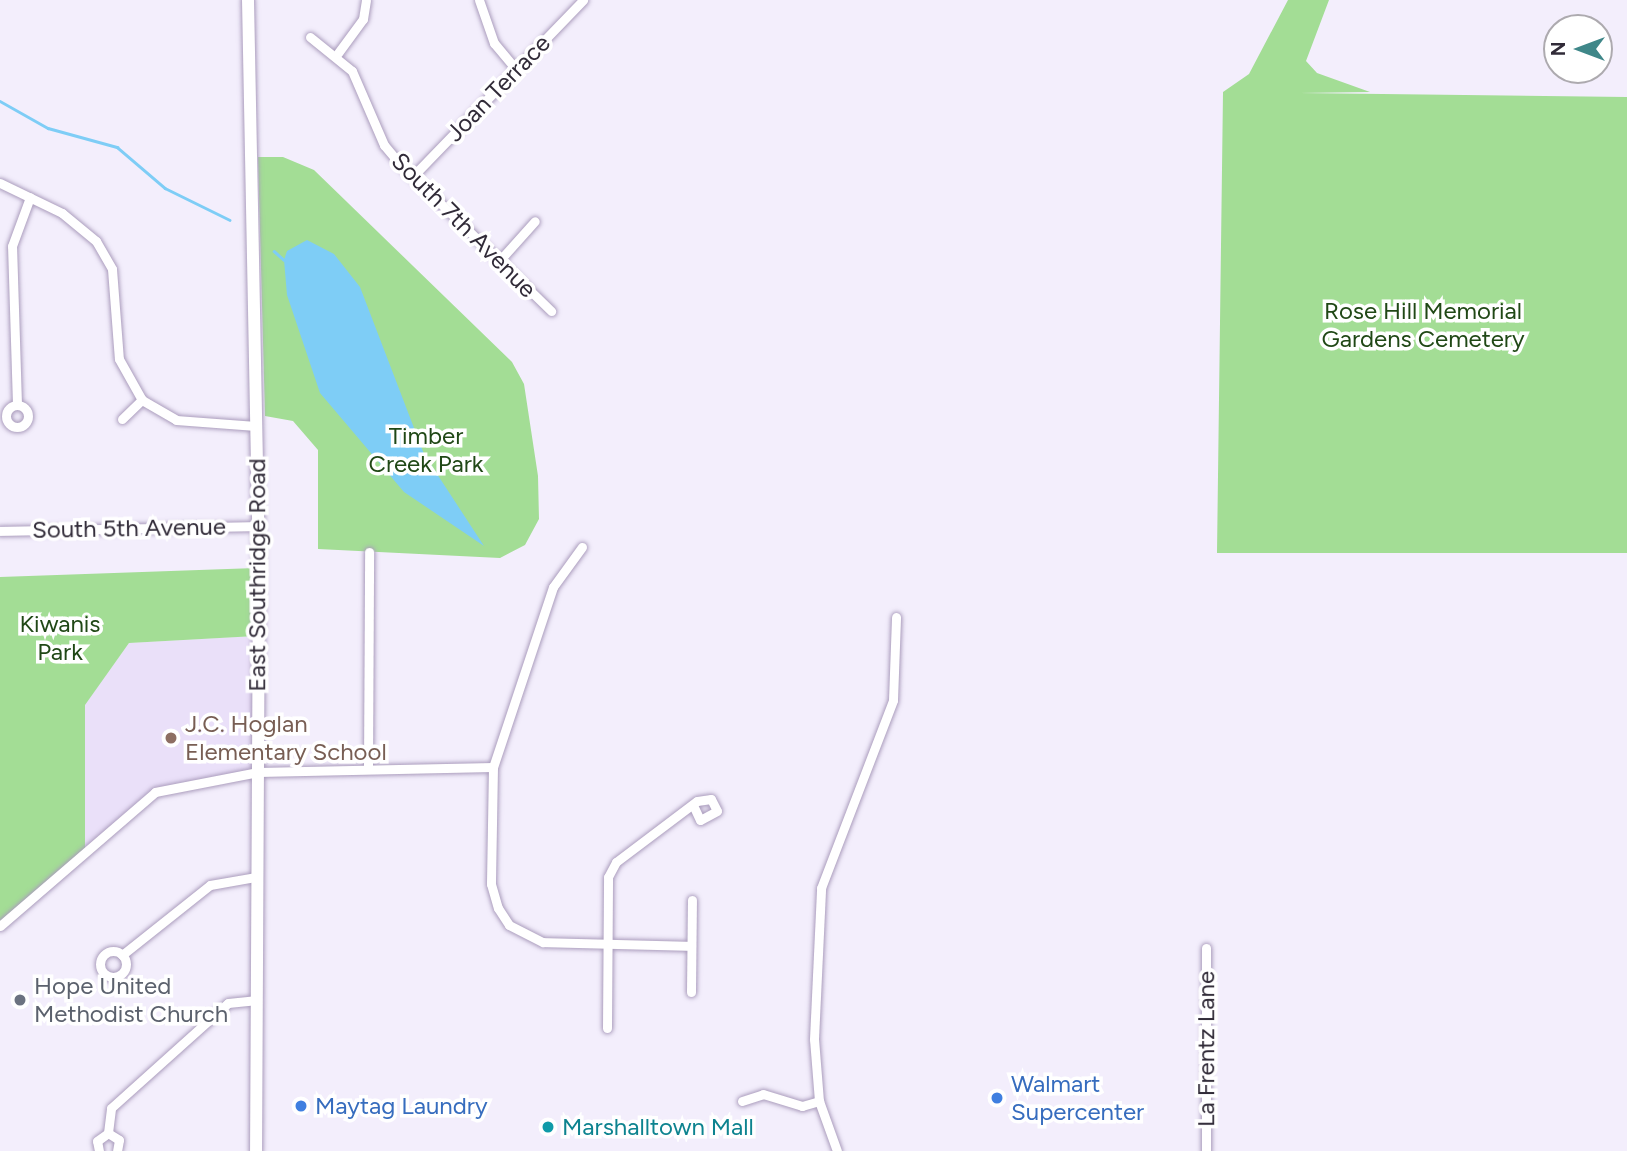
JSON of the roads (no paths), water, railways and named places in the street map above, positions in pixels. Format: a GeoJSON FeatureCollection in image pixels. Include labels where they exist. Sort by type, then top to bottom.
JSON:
{"type":"FeatureCollection","features":[{"type":"Feature","properties":{"kind":"street","name":"East Southridge Road"},"geometry":{"type":"LineString","coordinates":[[248,0],[258,526],[256,1151]]}},
{"type":"Feature","properties":{"kind":"street"},"geometry":{"type":"LineString","coordinates":[[338,53],[354,36],[366,0]]}},
{"type":"Feature","properties":{"kind":"street"},"geometry":{"type":"LineString","coordinates":[[479,0],[494,43],[516,69]]}},
{"type":"Feature","properties":{"kind":"street","name":"Joan Terrace"},"geometry":{"type":"LineString","coordinates":[[413,176],[583,0]]}},
{"type":"Feature","properties":{"kind":"street","name":"South 7th Avenue"},"geometry":{"type":"LineString","coordinates":[[310,37],[338,53],[363,90],[384,145],[551,311]]}},
{"type":"Feature","properties":{"kind":"street"},"geometry":{"type":"LineString","coordinates":[[0,183],[75,221],[102,248],[113,276],[120,359],[142,400],[176,419],[256,426]]}},
{"type":"Feature","properties":{"kind":"street"},"geometry":{"type":"LineString","coordinates":[[16,404],[12,246],[30,197]]}},
{"type":"Feature","properties":{"kind":"street"},"geometry":{"type":"LineString","coordinates":[[500,260],[535,221]]}},
{"type":"Feature","properties":{"kind":"street"},"geometry":{"type":"LineString","coordinates":[[122,419],[142,400]]}},
{"type":"Feature","properties":{"kind":"street","name":"South 5th Avenue"},"geometry":{"type":"LineString","coordinates":[[0,531],[258,526]]}},
{"type":"Feature","properties":{"kind":"street"},"geometry":{"type":"LineString","coordinates":[[582,547],[553,587],[493,767],[491,884],[498,908],[509,926],[543,942],[637,940],[691,946]]}},
{"type":"Feature","properties":{"kind":"street"},"geometry":{"type":"LineString","coordinates":[[368,769],[369,552]]}},
{"type":"Feature","properties":{"kind":"street"},"geometry":{"type":"LineString","coordinates":[[837,1151],[820,1101],[814,1039],[821,888],[893,700],[897,617]]}},
{"type":"Feature","properties":{"kind":"street"},"geometry":{"type":"LineString","coordinates":[[0,926],[148,795],[258,772],[493,767]]}},
{"type":"Feature","properties":{"kind":"street"},"geometry":{"type":"LineString","coordinates":[[607,1028],[608,877],[615,862],[694,807]]}},
{"type":"Feature","properties":{"kind":"street"},"geometry":{"type":"LineString","coordinates":[[122,955],[210,885],[256,877]]}},
{"type":"Feature","properties":{"kind":"street"},"geometry":{"type":"LineString","coordinates":[[691,992],[692,900]]}},
{"type":"Feature","properties":{"kind":"street","name":"La Frentz Lane"},"geometry":{"type":"LineString","coordinates":[[1206,948],[1206,1151]]}},
{"type":"Feature","properties":{"kind":"street"},"geometry":{"type":"LineString","coordinates":[[99,1151],[97,1141],[108,1133],[111,1108],[228,1003],[255,1000]]}},
{"type":"Feature","properties":{"kind":"street"},"geometry":{"type":"LineString","coordinates":[[742,1101],[764,1094],[802,1106],[820,1101]]}},
{"type":"Feature","properties":{"kind":"street"},"geometry":{"type":"LineString","coordinates":[[108,1133],[119,1140],[117,1151]]}},
{"type":"Feature","properties":{"kind":"water"},"geometry":{"type":"Polygon","coordinates":[[[307,240],[334,254],[360,287],[424,454],[484,546],[404,492],[320,393],[287,295],[284,260],[287,251],[307,240]]]}},
{"type":"Feature","properties":{"kind":"waterway"},"geometry":{"type":"LineString","coordinates":[[0,101],[48,128],[117,147],[165,188],[230,220]]}},
{"type":"Feature","properties":{"kind":"waterway"},"geometry":{"type":"LineString","coordinates":[[274,251],[284,260]]}},
{"type":"Feature","properties":{"kind":"place","name":"J.C. Hoglan Elementary School"},"geometry":{"type":"Point","coordinates":[171,738]}},
{"type":"Feature","properties":{"kind":"place","name":"Hope United Methodist Church"},"geometry":{"type":"Point","coordinates":[20,1000]}},
{"type":"Feature","properties":{"kind":"place","name":"Walmart Supercenter"},"geometry":{"type":"Point","coordinates":[997,1098]}},
{"type":"Feature","properties":{"kind":"place","name":"Maytag Laundry"},"geometry":{"type":"Point","coordinates":[301,1106]}},
{"type":"Feature","properties":{"kind":"place","name":"Marshalltown Mall"},"geometry":{"type":"Point","coordinates":[548,1127]}},
{"type":"Feature","properties":{"kind":"park label","name":"Rose Hill Memorial Gardens Cemetery"},"geometry":{"type":"Point","coordinates":[1423,325]}},
{"type":"Feature","properties":{"kind":"park label","name":"Timber Creek Park"},"geometry":{"type":"Point","coordinates":[426,450]}},
{"type":"Feature","properties":{"kind":"park label","name":"Kiwanis Park"},"geometry":{"type":"Point","coordinates":[60,638]}}]}
